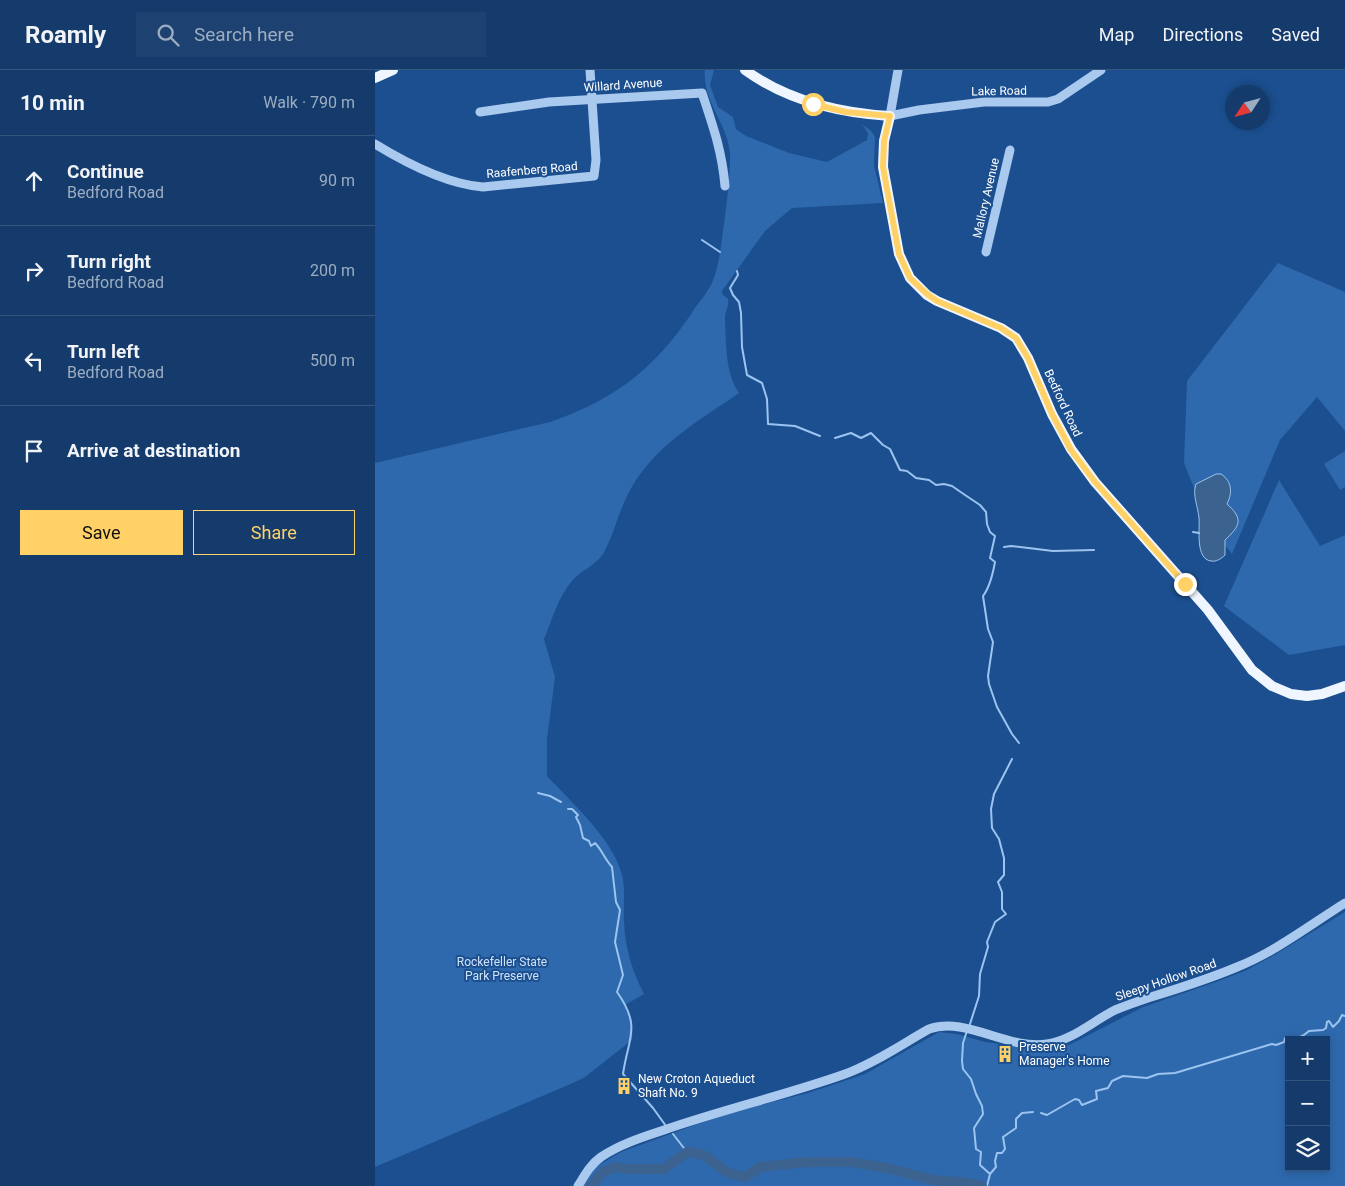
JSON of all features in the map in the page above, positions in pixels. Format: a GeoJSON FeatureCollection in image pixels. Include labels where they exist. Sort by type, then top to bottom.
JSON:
{"type":"FeatureCollection","features":[{"type":"Feature","properties":{"kind":"main road"},"geometry":{"type":"LineString","coordinates":[[375,78],[393,70]]}},
{"type":"Feature","properties":{"kind":"main road"},"geometry":{"type":"LineString","coordinates":[[745,70],[775,88],[804,101],[846,112],[890,116]]}},
{"type":"Feature","properties":{"kind":"main road","name":"Bedford Road"},"geometry":{"type":"LineString","coordinates":[[890,116],[884,141],[883,167],[899,254],[910,278],[937,301],[1001,328],[1016,338],[1032,365],[1052,414],[1071,450],[1095,482],[1208,610],[1252,670],[1272,686],[1291,694],[1307,696],[1322,694],[1345,686]]}},
{"type":"Feature","properties":{"kind":"street"},"geometry":{"type":"LineString","coordinates":[[590,70],[593,99]]}},
{"type":"Feature","properties":{"kind":"street"},"geometry":{"type":"LineString","coordinates":[[890,116],[898,70]]}},
{"type":"Feature","properties":{"kind":"street","name":"Lake Road"},"geometry":{"type":"LineString","coordinates":[[890,116],[919,110],[984,102],[1047,102],[1063,96],[1101,70]]}},
{"type":"Feature","properties":{"kind":"street","name":"Willard Avenue"},"geometry":{"type":"LineString","coordinates":[[480,112],[549,102],[702,93],[720,146],[725,186]]}},
{"type":"Feature","properties":{"kind":"street","name":"Raafenberg Road"},"geometry":{"type":"LineString","coordinates":[[375,144],[392,155],[444,180],[455,183],[483,187],[594,176],[596,160],[593,99]]}},
{"type":"Feature","properties":{"kind":"street","name":"Mallory Avenue"},"geometry":{"type":"LineString","coordinates":[[986,252],[1010,150]]}},
{"type":"Feature","properties":{"kind":"street","name":"Sleepy Hollow Road"},"geometry":{"type":"LineString","coordinates":[[578,1186],[588,1169],[612,1150],[690,1120],[775,1097],[847,1073],[875,1060],[929,1028],[947,1025],[1025,1044],[1040,1044],[1059,1040],[1094,1024],[1115,1010],[1245,964],[1345,903]]}},
{"type":"Feature","properties":{"kind":"green space","name":"Rockefeller State Park Preserve"},"geometry":{"type":"Polygon","coordinates":[[[705,70],[714,70],[710,85],[718,107],[733,117],[736,129],[746,136],[789,153],[827,162],[867,140],[868,133],[862,124],[875,137],[874,166],[883,203],[792,208],[765,231],[722,291],[722,294],[728,299],[725,318],[729,367],[734,385],[739,393],[677,437],[650,462],[638,477],[621,509],[603,554],[567,587],[559,601],[544,639],[555,677],[547,739],[547,776],[601,835],[610,848],[622,875],[626,940],[636,977],[644,994],[625,1005],[631,1017],[632,1040],[585,1077],[573,1083],[375,1167],[375,463],[550,422],[573,413],[614,392],[632,380],[664,349],[710,287],[717,268],[721,246],[728,190],[729,145],[708,92],[705,70]]]}},
{"type":"Feature","properties":{"kind":"green space"},"geometry":{"type":"Polygon","coordinates":[[[1278,263],[1345,292],[1345,431],[1317,397],[1280,440],[1232,554],[1209,525],[1184,463],[1187,381],[1278,263]]]}},
{"type":"Feature","properties":{"kind":"green space"},"geometry":{"type":"Polygon","coordinates":[[[1345,451],[1345,487],[1340,490],[1324,464],[1345,451]]]}},
{"type":"Feature","properties":{"kind":"green space"},"geometry":{"type":"Polygon","coordinates":[[[1279,480],[1320,546],[1345,535],[1345,645],[1289,655],[1224,606],[1279,480]]]}},
{"type":"Feature","properties":{"kind":"green space"},"geometry":{"type":"Polygon","coordinates":[[[1345,912],[1345,1186],[582,1186],[592,1170],[621,1152],[722,1115],[808,1093],[865,1074],[939,1032],[957,1034],[985,1042],[1024,1047],[1069,1045],[1143,1007],[1247,970],[1345,912]]]}},
{"type":"Feature","properties":{"kind":"shaded area"},"geometry":{"type":"Polygon","coordinates":[[[1216,474],[1221,474],[1228,481],[1230,496],[1227,504],[1236,514],[1238,522],[1234,531],[1225,540],[1225,555],[1213,561],[1206,559],[1200,549],[1199,518],[1195,488],[1196,484],[1216,474]]]}},
{"type":"Feature","properties":{"kind":"waterway"},"geometry":{"type":"LineString","coordinates":[[702,240],[720,252]]}},
{"type":"Feature","properties":{"kind":"waterway"},"geometry":{"type":"LineString","coordinates":[[737,271],[738,275],[730,288],[739,302],[742,347],[747,375],[762,383],[767,399],[768,424],[795,426],[820,436]]}},
{"type":"Feature","properties":{"kind":"waterway"},"geometry":{"type":"LineString","coordinates":[[835,438],[851,433],[861,438],[871,433],[890,449],[900,470],[907,471],[916,478],[929,480],[936,485],[952,486],[980,505],[986,512],[987,524],[990,532],[995,536],[990,558],[995,562],[989,584],[983,596],[988,629],[993,642],[988,676],[989,684],[997,707],[1019,743]]}},
{"type":"Feature","properties":{"kind":"waterway"},"geometry":{"type":"LineString","coordinates":[[1193,532],[1199,533]]}},
{"type":"Feature","properties":{"kind":"waterway"},"geometry":{"type":"LineString","coordinates":[[1004,547],[1011,546],[1053,551],[1094,550]]}},
{"type":"Feature","properties":{"kind":"waterway"},"geometry":{"type":"LineString","coordinates":[[969,1027],[979,996],[980,974],[988,947],[987,942],[995,922],[1006,914],[1002,909],[1002,892],[998,882],[1004,875],[1004,858],[999,839],[992,828],[991,809],[994,794],[1012,759]]}},
{"type":"Feature","properties":{"kind":"waterway"},"geometry":{"type":"LineString","coordinates":[[538,793],[550,796],[561,802]]}},
{"type":"Feature","properties":{"kind":"waterway"},"geometry":{"type":"LineString","coordinates":[[568,809],[572,809],[578,815],[576,817],[583,838],[589,841],[591,846],[595,843],[612,867],[616,902],[620,910],[615,942],[623,975],[617,992],[625,1004],[631,1024],[630,1041],[623,1074],[666,1126]]}},
{"type":"Feature","properties":{"kind":"waterway"},"geometry":{"type":"LineString","coordinates":[[1041,1113],[1047,1115],[1075,1099],[1079,1100],[1082,1105],[1097,1099],[1096,1091],[1108,1088],[1112,1081],[1123,1076],[1147,1078],[1158,1074],[1175,1073],[1272,1044],[1276,1045],[1284,1042],[1285,1038],[1297,1038],[1309,1031],[1323,1030],[1329,1021],[1333,1027],[1342,1015],[1345,1016]]}},
{"type":"Feature","properties":{"kind":"waterway"},"geometry":{"type":"LineString","coordinates":[[967,1031],[963,1043],[963,1069],[971,1079],[982,1106],[983,1114],[974,1128],[976,1149],[981,1152],[980,1165],[990,1174],[987,1186]]}},
{"type":"Feature","properties":{"kind":"waterway"},"geometry":{"type":"LineString","coordinates":[[990,1174],[996,1167],[997,1153],[1002,1153],[1005,1149],[1003,1137],[1016,1128],[1016,1119],[1022,1113],[1033,1112]]}},
{"type":"Feature","properties":{"kind":"waterway"},"geometry":{"type":"LineString","coordinates":[[673,1134],[687,1152]]}},
{"type":"Feature","properties":{"kind":"waterway"},"geometry":{"type":"LineString","coordinates":[[591,1186],[603,1172],[615,1167],[664,1169],[687,1152],[706,1157],[729,1173],[745,1177],[760,1167],[808,1162],[851,1162],[887,1168],[933,1180],[970,1183],[982,1186]]}},
{"type":"Feature","properties":{"kind":"place","name":"Preserve Manager's Home"},"geometry":{"type":"Point","coordinates":[1005,1054]}},
{"type":"Feature","properties":{"kind":"place","name":"New Croton Aqueduct Shaft No. 9"},"geometry":{"type":"Point","coordinates":[624,1086]}},
{"type":"Feature","properties":{"kind":"route"},"geometry":{"type":"LineString","coordinates":[[813,104],[846,112],[890,116],[884,141],[883,167],[899,254],[910,278],[918,287],[937,301],[1001,328],[1016,338],[1035,372],[1052,414],[1071,450],[1095,482],[1185,584]]}}]}
